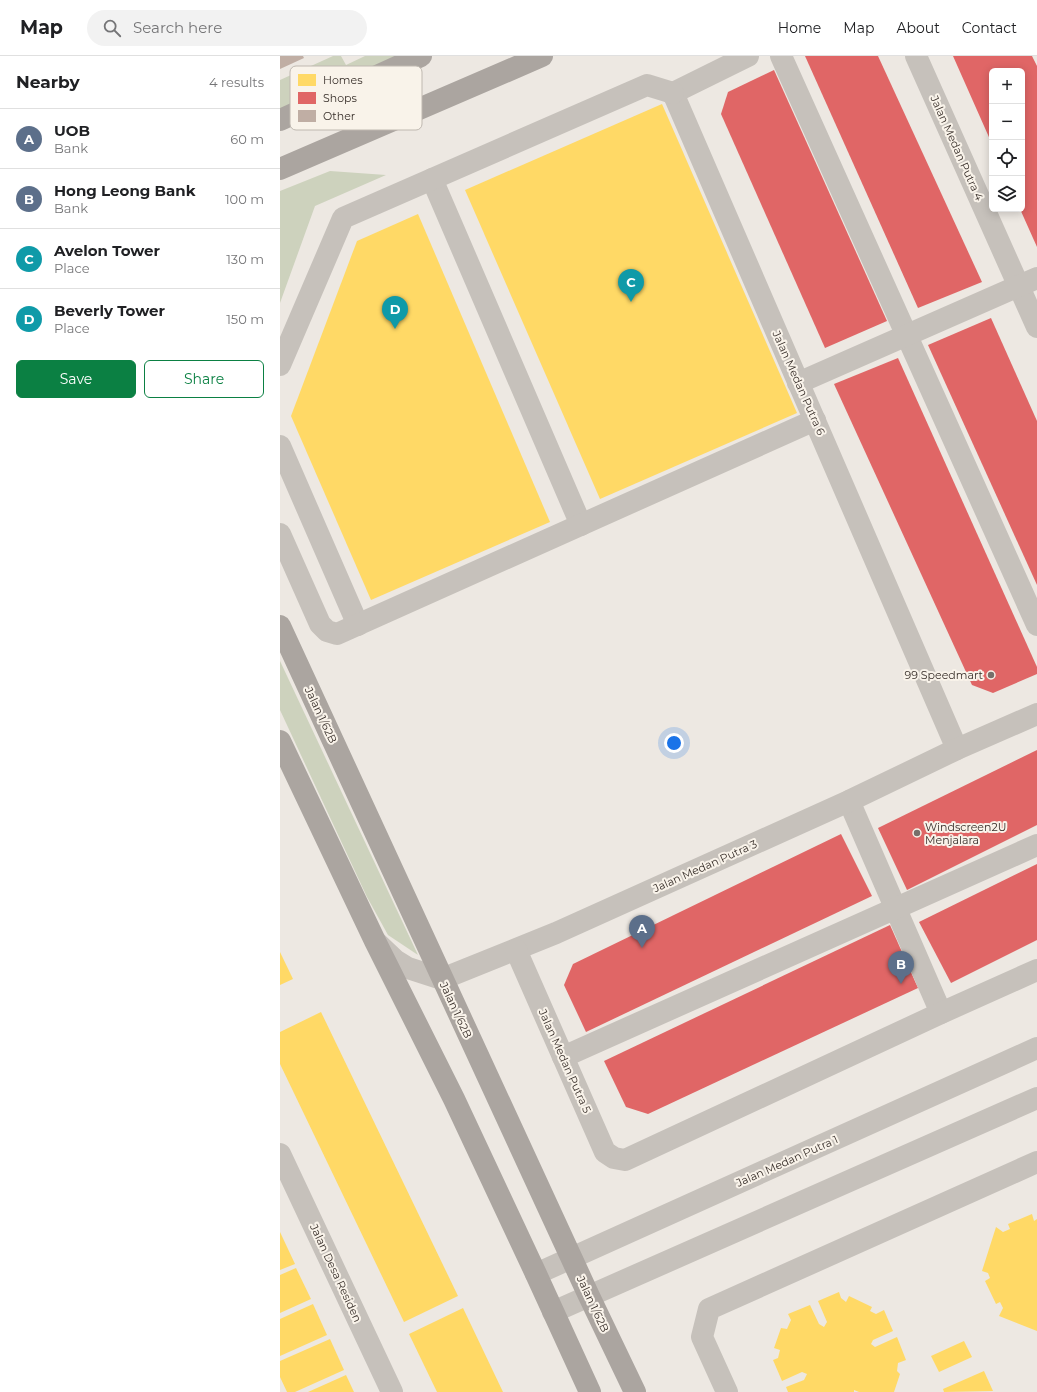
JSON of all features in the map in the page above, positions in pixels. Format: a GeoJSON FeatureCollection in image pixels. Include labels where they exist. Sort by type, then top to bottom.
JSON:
{"type":"FeatureCollection","features":[{"type":"Feature","properties":{"kind":"main road"},"geometry":{"type":"LineString","coordinates":[[399,66],[421,56]]}},
{"type":"Feature","properties":{"kind":"main road"},"geometry":{"type":"LineString","coordinates":[[422,108],[542,56]]}},
{"type":"Feature","properties":{"kind":"main road"},"geometry":{"type":"LineString","coordinates":[[280,120],[290,115]]}},
{"type":"Feature","properties":{"kind":"main road"},"geometry":{"type":"LineString","coordinates":[[280,169],[370,130]]}},
{"type":"Feature","properties":{"kind":"main road","name":"Jalan 1/62B"},"geometry":{"type":"LineString","coordinates":[[280,626],[442,979],[635,1392]]}},
{"type":"Feature","properties":{"kind":"main road"},"geometry":{"type":"LineString","coordinates":[[280,741],[375,941],[454,1099],[590,1392]]}},
{"type":"Feature","properties":{"kind":"street"},"geometry":{"type":"LineString","coordinates":[[280,365],[343,218],[647,86],[673,93],[748,56]]}},
{"type":"Feature","properties":{"kind":"street"},"geometry":{"type":"LineString","coordinates":[[781,56],[1037,625]]}},
{"type":"Feature","properties":{"kind":"street","name":"Jalan Medan Putra 4"},"geometry":{"type":"LineString","coordinates":[[916,56],[1028,282],[1037,327]]}},
{"type":"Feature","properties":{"kind":"street","name":"Jalan Medan Putra 6"},"geometry":{"type":"LineString","coordinates":[[673,93],[957,749]]}},
{"type":"Feature","properties":{"kind":"street"},"geometry":{"type":"LineString","coordinates":[[432,179],[581,525]]}},
{"type":"Feature","properties":{"kind":"street"},"geometry":{"type":"LineString","coordinates":[[798,382],[1028,282]]}},
{"type":"Feature","properties":{"kind":"street"},"geometry":{"type":"LineString","coordinates":[[280,534],[320,624],[327,631],[337,634],[815,420]]}},
{"type":"Feature","properties":{"kind":"street"},"geometry":{"type":"LineString","coordinates":[[280,446],[358,625]]}},
{"type":"Feature","properties":{"kind":"street","name":"Jalan Medan Putra 3"},"geometry":{"type":"LineString","coordinates":[[442,979],[516,950],[849,801],[957,749],[1037,714]]}},
{"type":"Feature","properties":{"kind":"street"},"geometry":{"type":"LineString","coordinates":[[849,801],[942,1013],[1037,970]]}},
{"type":"Feature","properties":{"kind":"street"},"geometry":{"type":"LineString","coordinates":[[563,1057],[1037,845]]}},
{"type":"Feature","properties":{"kind":"street"},"geometry":{"type":"LineString","coordinates":[[375,941],[394,960],[408,968],[442,979]]}},
{"type":"Feature","properties":{"kind":"street","name":"Jalan Medan Putra 5"},"geometry":{"type":"LineString","coordinates":[[516,950],[605,1152],[614,1158],[625,1160],[942,1013]]}},
{"type":"Feature","properties":{"kind":"street","name":"Jalan Medan Putra 1"},"geometry":{"type":"LineString","coordinates":[[536,1274],[1037,1048]]}},
{"type":"Feature","properties":{"kind":"street"},"geometry":{"type":"LineString","coordinates":[[553,1312],[1037,1098]]}},
{"type":"Feature","properties":{"kind":"street","name":"Jalan Desa Residen"},"geometry":{"type":"LineString","coordinates":[[280,1154],[392,1392]]}},
{"type":"Feature","properties":{"kind":"street"},"geometry":{"type":"LineString","coordinates":[[727,1392],[702,1337],[709,1309],[1037,1162]]}},
{"type":"Feature","properties":{"kind":"green space"},"geometry":{"type":"Polygon","coordinates":[[[333,56],[341,56],[346,65],[365,56],[403,56],[381,66],[311,66],[333,56]]]}},
{"type":"Feature","properties":{"kind":"green space"},"geometry":{"type":"Polygon","coordinates":[[[290,75],[290,107],[280,111],[280,80],[290,75]]]}},
{"type":"Feature","properties":{"kind":"green space"},"geometry":{"type":"Polygon","coordinates":[[[330,171],[386,175],[315,206],[280,303],[280,191],[330,171]]]}},
{"type":"Feature","properties":{"kind":"green space"},"geometry":{"type":"Polygon","coordinates":[[[280,661],[418,955],[388,935],[367,897],[280,710],[280,661]]]}},
{"type":"Feature","properties":{"kind":"building: Homes"},"geometry":{"type":"Polygon","coordinates":[[[662,104],[797,413],[600,499],[465,190],[662,104]]]}},
{"type":"Feature","properties":{"kind":"building: Homes"},"geometry":{"type":"Polygon","coordinates":[[[418,214],[550,522],[371,600],[291,416],[357,241],[418,214]]]}},
{"type":"Feature","properties":{"kind":"building: Homes"},"geometry":{"type":"Polygon","coordinates":[[[280,952],[293,979],[280,985],[280,952]]]}},
{"type":"Feature","properties":{"kind":"building: Homes"},"geometry":{"type":"Polygon","coordinates":[[[321,1012],[458,1296],[404,1322],[280,1064],[280,1032],[321,1012]]]}},
{"type":"Feature","properties":{"kind":"building: Homes"},"geometry":{"type":"Polygon","coordinates":[[[1032,1214],[1034,1221],[1037,1219],[1037,1331],[999,1316],[1003,1308],[1000,1302],[996,1304],[985,1281],[990,1278],[988,1273],[982,1271],[996,1227],[1003,1232],[1010,1229],[1008,1224],[1032,1214]]]}},
{"type":"Feature","properties":{"kind":"building: Homes"},"geometry":{"type":"Polygon","coordinates":[[[280,1232],[295,1264],[280,1270],[280,1232]]]}},
{"type":"Feature","properties":{"kind":"building: Homes"},"geometry":{"type":"Polygon","coordinates":[[[296,1268],[311,1299],[280,1313],[280,1275],[296,1268]]]}},
{"type":"Feature","properties":{"kind":"building: Homes"},"geometry":{"type":"Polygon","coordinates":[[[839,1292],[841,1298],[846,1302],[849,1296],[872,1307],[870,1311],[876,1314],[884,1310],[893,1331],[873,1340],[871,1344],[875,1347],[897,1337],[906,1360],[898,1363],[897,1371],[900,1374],[894,1392],[859,1392],[854,1390],[854,1392],[788,1392],[786,1387],[804,1380],[807,1374],[802,1372],[782,1381],[773,1360],[778,1358],[780,1350],[774,1348],[781,1328],[787,1329],[791,1320],[788,1314],[810,1305],[819,1324],[824,1327],[827,1322],[818,1301],[839,1292]]]}},
{"type":"Feature","properties":{"kind":"building: Homes"},"geometry":{"type":"Polygon","coordinates":[[[313,1304],[327,1335],[280,1356],[280,1319],[313,1304]]]}},
{"type":"Feature","properties":{"kind":"building: Homes"},"geometry":{"type":"Polygon","coordinates":[[[463,1308],[503,1392],[437,1392],[409,1334],[463,1308]]]}},
{"type":"Feature","properties":{"kind":"building: Homes"},"geometry":{"type":"Polygon","coordinates":[[[330,1339],[344,1370],[295,1392],[287,1392],[280,1377],[280,1361],[330,1339]]]}},
{"type":"Feature","properties":{"kind":"building: Homes"},"geometry":{"type":"Polygon","coordinates":[[[964,1341],[972,1357],[939,1372],[931,1356],[964,1341]]]}},
{"type":"Feature","properties":{"kind":"building: Homes"},"geometry":{"type":"Polygon","coordinates":[[[984,1371],[993,1391],[944,1392],[943,1389],[984,1371]]]}},
{"type":"Feature","properties":{"kind":"building: Homes"},"geometry":{"type":"Polygon","coordinates":[[[346,1375],[354,1392],[308,1392],[346,1375]]]}},
{"type":"Feature","properties":{"kind":"building: Shops"},"geometry":{"type":"Polygon","coordinates":[[[805,56],[878,56],[982,282],[918,308],[805,56]]]}},
{"type":"Feature","properties":{"kind":"building: Shops"},"geometry":{"type":"Polygon","coordinates":[[[953,56],[1032,56],[1037,66],[1037,247],[1021,212],[1025,212],[1025,68],[989,68],[989,137],[953,56]]]}},
{"type":"Feature","properties":{"kind":"building: Shops"},"geometry":{"type":"Polygon","coordinates":[[[774,70],[887,321],[825,348],[721,114],[728,92],[774,70]]]}},
{"type":"Feature","properties":{"kind":"building: Shops"},"geometry":{"type":"Polygon","coordinates":[[[991,318],[1037,421],[1037,585],[928,345],[991,318]]]}},
{"type":"Feature","properties":{"kind":"building: Shops"},"geometry":{"type":"Polygon","coordinates":[[[898,358],[1037,667],[1037,674],[993,693],[972,685],[834,384],[898,358]]]}},
{"type":"Feature","properties":{"kind":"building: Shops"},"geometry":{"type":"Polygon","coordinates":[[[1037,750],[1037,825],[907,890],[878,828],[1037,750]]]}},
{"type":"Feature","properties":{"kind":"building: Shops"},"geometry":{"type":"Polygon","coordinates":[[[841,834],[872,896],[586,1032],[564,985],[573,964],[841,834]]]}},
{"type":"Feature","properties":{"kind":"building: Shops"},"geometry":{"type":"Polygon","coordinates":[[[1037,864],[1037,940],[951,983],[919,922],[1037,864]]]}},
{"type":"Feature","properties":{"kind":"building: Shops"},"geometry":{"type":"Polygon","coordinates":[[[890,925],[918,988],[648,1114],[626,1107],[604,1061],[890,925]]]}},
{"type":"Feature","properties":{"kind":"building: Other"},"geometry":{"type":"Polygon","coordinates":[[[280,56],[303,56],[304,58],[280,69],[280,56]]]}},
{"type":"Feature","properties":{"kind":"place","name":"Avelon Tower"},"geometry":{"type":"Point","coordinates":[631,302]}},
{"type":"Feature","properties":{"kind":"place","name":"Beverly Tower"},"geometry":{"type":"Point","coordinates":[395,329]}},
{"type":"Feature","properties":{"kind":"place","name":"99 Speedmart"},"geometry":{"type":"Point","coordinates":[991,675]}},
{"type":"Feature","properties":{"kind":"place","name":"Windscreen2U Menjalara"},"geometry":{"type":"Point","coordinates":[917,833]}},
{"type":"Feature","properties":{"kind":"place","name":"UOB"},"geometry":{"type":"Point","coordinates":[642,948]}},
{"type":"Feature","properties":{"kind":"place","name":"Hong Leong Bank"},"geometry":{"type":"Point","coordinates":[901,984]}}]}
